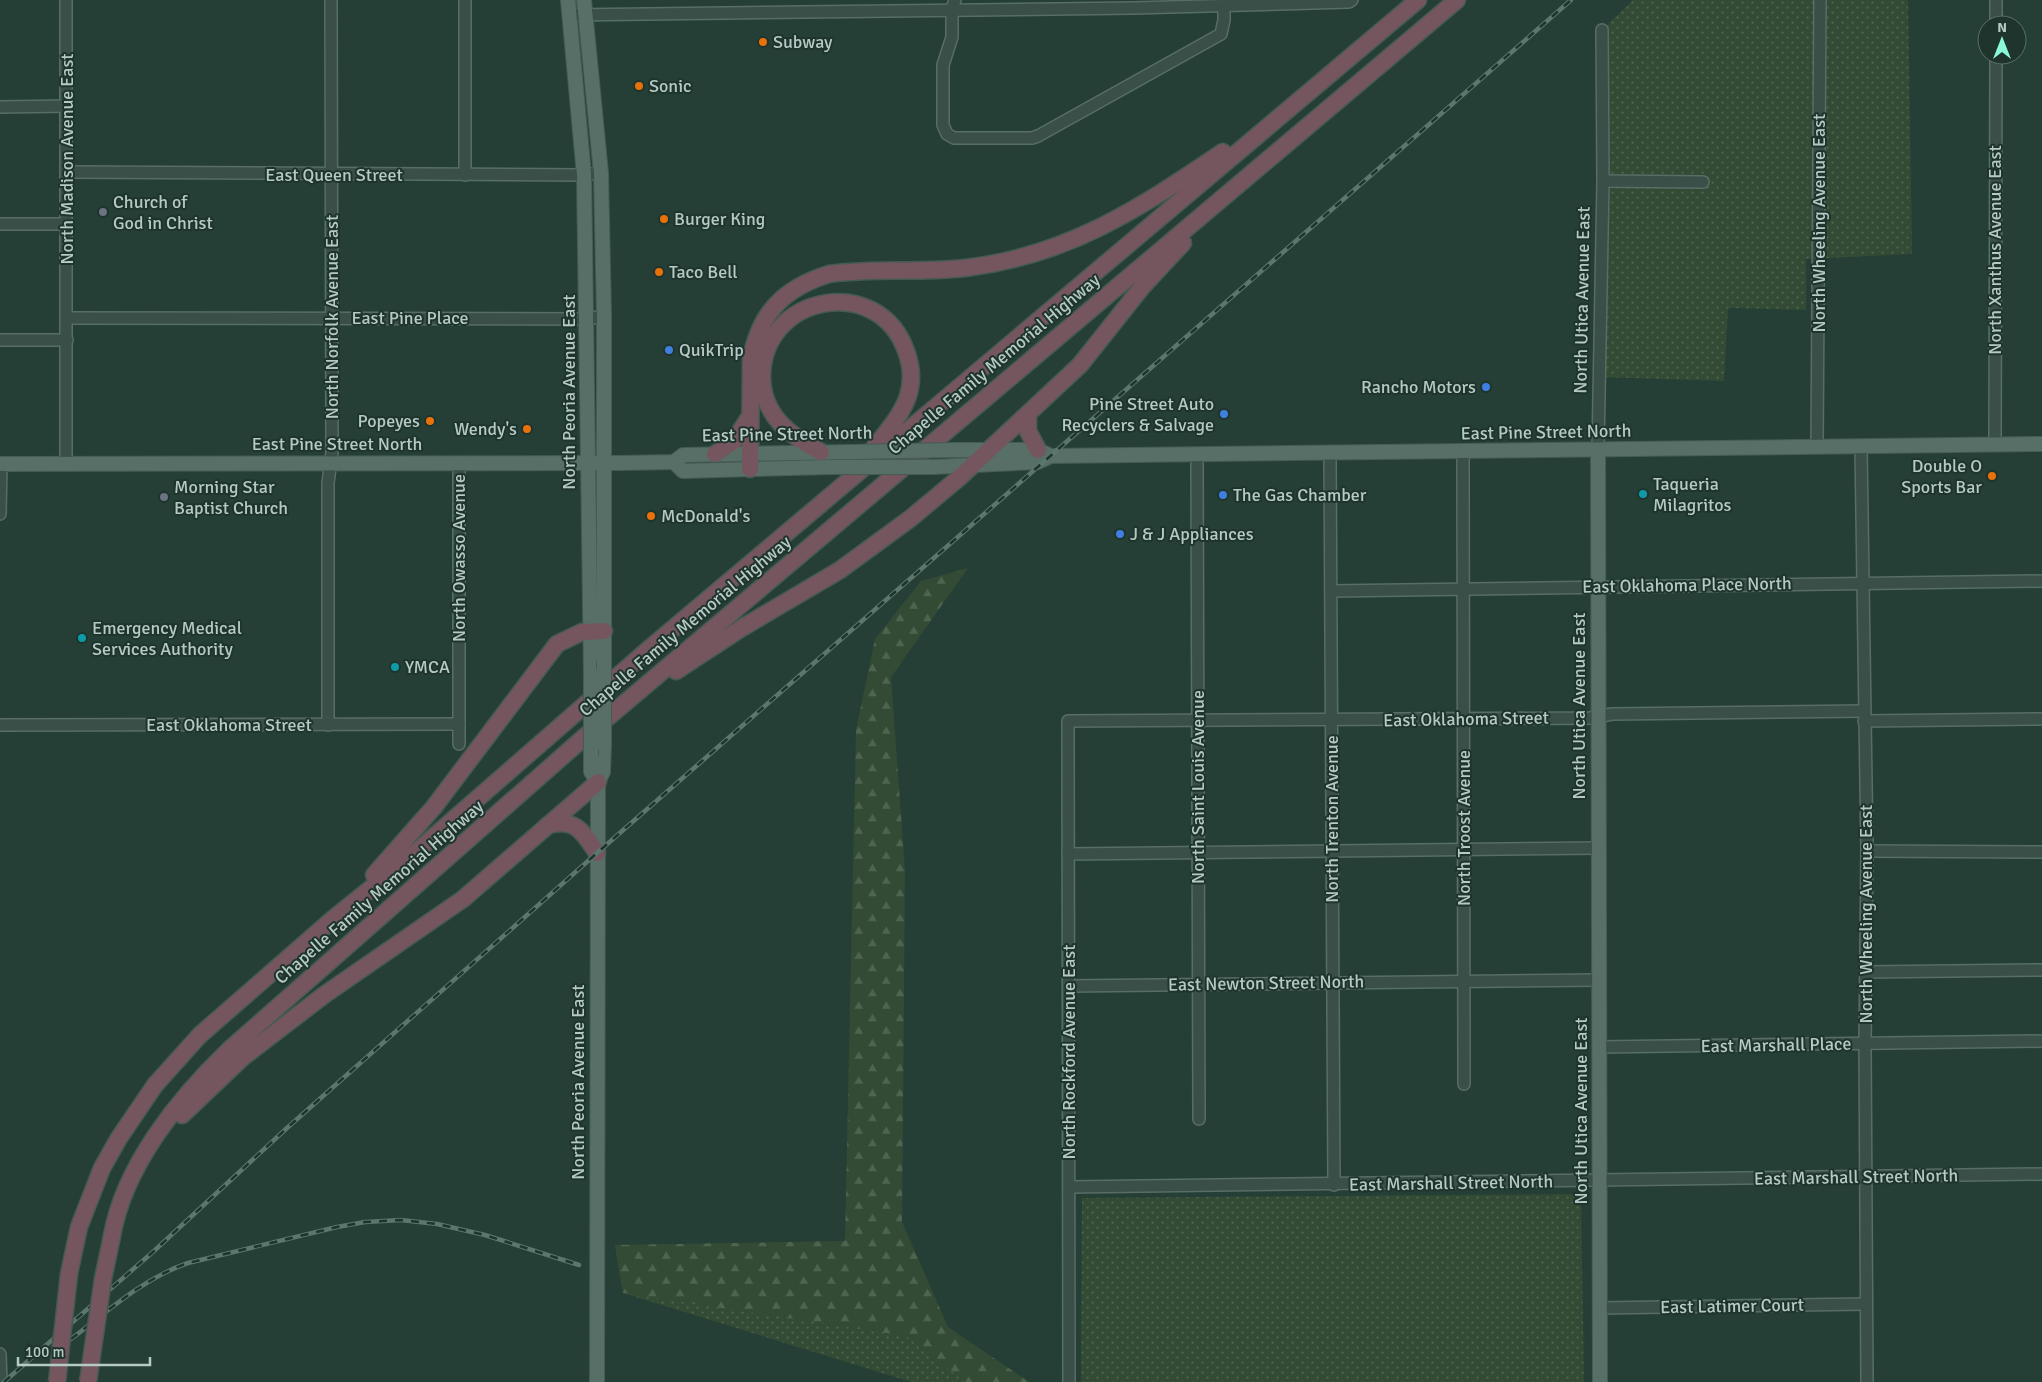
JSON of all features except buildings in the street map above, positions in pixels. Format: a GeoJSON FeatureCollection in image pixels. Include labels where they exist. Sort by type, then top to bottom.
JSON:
{"type":"FeatureCollection","features":[{"type":"Feature","properties":{"kind":"highway","name":"Chapelle Family Memorial Highway"},"geometry":{"type":"LineString","coordinates":[[57,1382],[69,1274],[79,1227],[102,1168],[119,1138],[155,1085],[200,1035],[333,919],[415,853],[648,649],[1418,0]]}},
{"type":"Feature","properties":{"kind":"highway","name":"Chapelle Family Memorial Highway"},"geometry":{"type":"LineString","coordinates":[[88,1382],[101,1288],[115,1217],[148,1148],[185,1096],[229,1050],[611,715],[1457,0]]}},
{"type":"Feature","properties":{"kind":"highway"},"geometry":{"type":"LineString","coordinates":[[750,461],[752,360],[757,333],[775,305],[800,286],[818,278],[842,272],[923,271],[985,265],[1029,255],[1071,241],[1148,203],[1294,104]]}},
{"type":"Feature","properties":{"kind":"highway"},"geometry":{"type":"LineString","coordinates":[[611,715],[740,629],[873,548],[971,466],[986,450],[1080,365],[1142,287],[1242,182]]}},
{"type":"Feature","properties":{"kind":"highway"},"geometry":{"type":"LineString","coordinates":[[821,452],[793,436],[773,415],[763,388],[764,361],[774,335],[796,313],[823,303],[854,304],[875,312],[892,326],[905,346],[911,376],[908,397],[897,420],[847,481]]}},
{"type":"Feature","properties":{"kind":"highway"},"geometry":{"type":"LineString","coordinates":[[1028,414],[1028,431],[1045,453]]}},
{"type":"Feature","properties":{"kind":"highway"},"geometry":{"type":"LineString","coordinates":[[715,454],[734,440],[750,416]]}},
{"type":"Feature","properties":{"kind":"highway"},"geometry":{"type":"LineString","coordinates":[[333,919],[405,842],[428,814],[558,644],[568,637],[597,631]]}},
{"type":"Feature","properties":{"kind":"highway"},"geometry":{"type":"LineString","coordinates":[[148,1148],[242,1058],[324,995],[463,899],[598,782]]}},
{"type":"Feature","properties":{"kind":"highway"},"geometry":{"type":"LineString","coordinates":[[548,825],[559,822],[575,826],[584,833],[597,853]]}},
{"type":"Feature","properties":{"kind":"main road","name":"North Peoria Avenue East"},"geometry":{"type":"LineString","coordinates":[[568,0],[584,175],[588,319],[588,464],[597,631],[604,661],[604,772],[598,782],[597,853],[597,1382]]}},
{"type":"Feature","properties":{"kind":"main road","name":"North Peoria Avenue East"},"geometry":{"type":"LineString","coordinates":[[584,0],[601,173],[604,316],[604,463],[597,631],[591,673],[591,772],[598,782]]}},
{"type":"Feature","properties":{"kind":"main road","name":"East Pine Street North"},"geometry":{"type":"LineString","coordinates":[[674,462],[684,471],[821,452],[986,450],[1197,456],[2042,444]]}},
{"type":"Feature","properties":{"kind":"main road","name":"North Utica Avenue East"},"geometry":{"type":"LineString","coordinates":[[1598,450],[1600,1382]]}},
{"type":"Feature","properties":{"kind":"main road","name":"East Pine Street North"},"geometry":{"type":"LineString","coordinates":[[0,464],[588,464],[674,462],[683,455],[715,454],[750,461],[831,467],[933,467],[1038,462],[1045,453]]}},
{"type":"Feature","properties":{"kind":"street","name":"North Madison Avenue East"},"geometry":{"type":"LineString","coordinates":[[66,0],[66,464]]}},
{"type":"Feature","properties":{"kind":"street","name":"North Norfolk Avenue East"},"geometry":{"type":"LineString","coordinates":[[328,725],[328,483],[330,463],[332,318],[331,0]]}},
{"type":"Feature","properties":{"kind":"street"},"geometry":{"type":"LineString","coordinates":[[465,0],[465,175]]}},
{"type":"Feature","properties":{"kind":"street"},"geometry":{"type":"LineString","coordinates":[[802,0],[802,12]]}},
{"type":"Feature","properties":{"kind":"street","name":"North Wheeling Avenue East"},"geometry":{"type":"LineString","coordinates":[[1817,447],[1820,0]]}},
{"type":"Feature","properties":{"kind":"street"},"geometry":{"type":"LineString","coordinates":[[1996,0],[1996,15]]}},
{"type":"Feature","properties":{"kind":"street"},"geometry":{"type":"LineString","coordinates":[[570,16],[802,12],[953,4],[1224,6],[1351,1]]}},
{"type":"Feature","properties":{"kind":"street"},"geometry":{"type":"LineString","coordinates":[[953,4],[952,37],[943,65],[943,125],[945,131],[954,138],[1032,138],[1221,34],[1224,6]]}},
{"type":"Feature","properties":{"kind":"street","name":"North Utica Avenue East"},"geometry":{"type":"LineString","coordinates":[[1598,450],[1603,181],[1602,30]]}},
{"type":"Feature","properties":{"kind":"street","name":"North Xanthus Avenue East"},"geometry":{"type":"LineString","coordinates":[[1995,444],[1996,65]]}},
{"type":"Feature","properties":{"kind":"street"},"geometry":{"type":"LineString","coordinates":[[0,107],[67,106]]}},
{"type":"Feature","properties":{"kind":"street","name":"East Queen Street"},"geometry":{"type":"LineString","coordinates":[[67,172],[332,175],[584,175],[601,173]]}},
{"type":"Feature","properties":{"kind":"street"},"geometry":{"type":"LineString","coordinates":[[1603,181],[1703,182]]}},
{"type":"Feature","properties":{"kind":"street"},"geometry":{"type":"LineString","coordinates":[[0,224],[67,224]]}},
{"type":"Feature","properties":{"kind":"street","name":"East Pine Place"},"geometry":{"type":"LineString","coordinates":[[67,318],[588,319],[604,316]]}},
{"type":"Feature","properties":{"kind":"street"},"geometry":{"type":"LineString","coordinates":[[0,340],[67,340]]}},
{"type":"Feature","properties":{"kind":"street","name":"North Wheeling Avenue East"},"geometry":{"type":"LineString","coordinates":[[1861,447],[1867,851],[1865,1044],[1865,1304],[1867,1382]]}},
{"type":"Feature","properties":{"kind":"street","name":"North Troost Avenue"},"geometry":{"type":"LineString","coordinates":[[1463,452],[1464,1084]]}},
{"type":"Feature","properties":{"kind":"street","name":"North Trenton Avenue"},"geometry":{"type":"LineString","coordinates":[[1330,454],[1331,982],[1334,1184]]}},
{"type":"Feature","properties":{"kind":"street","name":"North Saint Louis Avenue"},"geometry":{"type":"LineString","coordinates":[[1197,456],[1198,1119]]}},
{"type":"Feature","properties":{"kind":"street","name":"North Owasso Avenue"},"geometry":{"type":"LineString","coordinates":[[459,463],[459,744]]}},
{"type":"Feature","properties":{"kind":"street"},"geometry":{"type":"LineString","coordinates":[[0,464],[0,514]]}},
{"type":"Feature","properties":{"kind":"street","name":"East Oklahoma Place North"},"geometry":{"type":"LineString","coordinates":[[1331,591],[2042,580]]}},
{"type":"Feature","properties":{"kind":"street","name":"East Oklahoma Street"},"geometry":{"type":"LineString","coordinates":[[1068,721],[1464,719],[1598,716],[1864,716],[2042,719]]}},
{"type":"Feature","properties":{"kind":"street","name":"North Rockford Avenue East"},"geometry":{"type":"LineString","coordinates":[[1068,721],[1069,1382]]}},
{"type":"Feature","properties":{"kind":"street","name":"East Oklahoma Street"},"geometry":{"type":"LineString","coordinates":[[0,725],[459,724]]}},
{"type":"Feature","properties":{"kind":"street"},"geometry":{"type":"LineString","coordinates":[[1068,854],[1599,848]]}},
{"type":"Feature","properties":{"kind":"street"},"geometry":{"type":"LineString","coordinates":[[1867,851],[2042,852]]}},
{"type":"Feature","properties":{"kind":"street"},"geometry":{"type":"LineString","coordinates":[[1866,972],[2042,970]]}},
{"type":"Feature","properties":{"kind":"street","name":"East Newton Street North"},"geometry":{"type":"LineString","coordinates":[[1069,986],[1463,980],[1599,980]]}},
{"type":"Feature","properties":{"kind":"street","name":"East Marshall Place"},"geometry":{"type":"LineString","coordinates":[[1600,1047],[2042,1041]]}},
{"type":"Feature","properties":{"kind":"street","name":"East Marshall Street North"},"geometry":{"type":"LineString","coordinates":[[1070,1187],[2042,1174]]}},
{"type":"Feature","properties":{"kind":"street","name":"East Latimer Court"},"geometry":{"type":"LineString","coordinates":[[1600,1308],[1865,1304]]}},
{"type":"Feature","properties":{"kind":"street"},"geometry":{"type":"LineString","coordinates":[[0,1354],[1,1382]]}},
{"type":"Feature","properties":{"kind":"green space"},"geometry":{"type":"Polygon","coordinates":[[[1633,0],[1908,0],[1912,254],[1806,259],[1806,310],[1728,308],[1724,381],[1599,377],[1602,30],[1633,0]]]}},
{"type":"Feature","properties":{"kind":"green space"},"geometry":{"type":"Polygon","coordinates":[[[968,568],[891,677],[905,871],[902,1222],[948,1327],[1029,1382],[965,1382],[906,1336],[623,1293],[615,1245],[845,1241],[856,730],[875,639],[921,581],[968,568]]]}},
{"type":"Feature","properties":{"kind":"green space"},"geometry":{"type":"Polygon","coordinates":[[[1581,1194],[1584,1382],[1081,1382],[1082,1198],[1581,1194]]]}},
{"type":"Feature","properties":{"kind":"green space"},"geometry":{"type":"Polygon","coordinates":[[[845,1242],[965,1382],[911,1382],[623,1293],[615,1245],[845,1242]]]}},
{"type":"Feature","properties":{"kind":"railway"},"geometry":{"type":"LineString","coordinates":[[4,1382],[154,1251],[287,1128],[597,853],[1571,0]]}},
{"type":"Feature","properties":{"kind":"railway"},"geometry":{"type":"LineString","coordinates":[[71,1339],[141,1286],[172,1269],[188,1263],[365,1222],[401,1220],[437,1224],[485,1235],[579,1265]]}},
{"type":"Feature","properties":{"kind":"place","name":"Subway"},"geometry":{"type":"Point","coordinates":[763,42]}},
{"type":"Feature","properties":{"kind":"place","name":"Sonic"},"geometry":{"type":"Point","coordinates":[639,86]}},
{"type":"Feature","properties":{"kind":"place","name":"Church of God in Christ"},"geometry":{"type":"Point","coordinates":[103,212]}},
{"type":"Feature","properties":{"kind":"place","name":"Burger King"},"geometry":{"type":"Point","coordinates":[664,219]}},
{"type":"Feature","properties":{"kind":"place","name":"Taco Bell"},"geometry":{"type":"Point","coordinates":[659,272]}},
{"type":"Feature","properties":{"kind":"place","name":"QuikTrip"},"geometry":{"type":"Point","coordinates":[669,350]}},
{"type":"Feature","properties":{"kind":"place","name":"Rancho Motors"},"geometry":{"type":"Point","coordinates":[1486,387]}},
{"type":"Feature","properties":{"kind":"place","name":"Pine Street Auto Recyclers & Salvage"},"geometry":{"type":"Point","coordinates":[1224,414]}},
{"type":"Feature","properties":{"kind":"place","name":"Popeyes"},"geometry":{"type":"Point","coordinates":[430,421]}},
{"type":"Feature","properties":{"kind":"place","name":"Wendy's"},"geometry":{"type":"Point","coordinates":[527,429]}},
{"type":"Feature","properties":{"kind":"place","name":"Double O Sports Bar"},"geometry":{"type":"Point","coordinates":[1992,476]}},
{"type":"Feature","properties":{"kind":"place","name":"Taqueria Milagritos"},"geometry":{"type":"Point","coordinates":[1643,494]}},
{"type":"Feature","properties":{"kind":"place","name":"The Gas Chamber"},"geometry":{"type":"Point","coordinates":[1223,495]}},
{"type":"Feature","properties":{"kind":"place","name":"Morning Star Baptist Church"},"geometry":{"type":"Point","coordinates":[164,497]}},
{"type":"Feature","properties":{"kind":"place","name":"McDonald's"},"geometry":{"type":"Point","coordinates":[651,516]}},
{"type":"Feature","properties":{"kind":"place","name":"J & J Appliances"},"geometry":{"type":"Point","coordinates":[1120,534]}},
{"type":"Feature","properties":{"kind":"place","name":"Emergency Medical Services Authority"},"geometry":{"type":"Point","coordinates":[82,638]}},
{"type":"Feature","properties":{"kind":"place","name":"YMCA"},"geometry":{"type":"Point","coordinates":[395,667]}}]}
